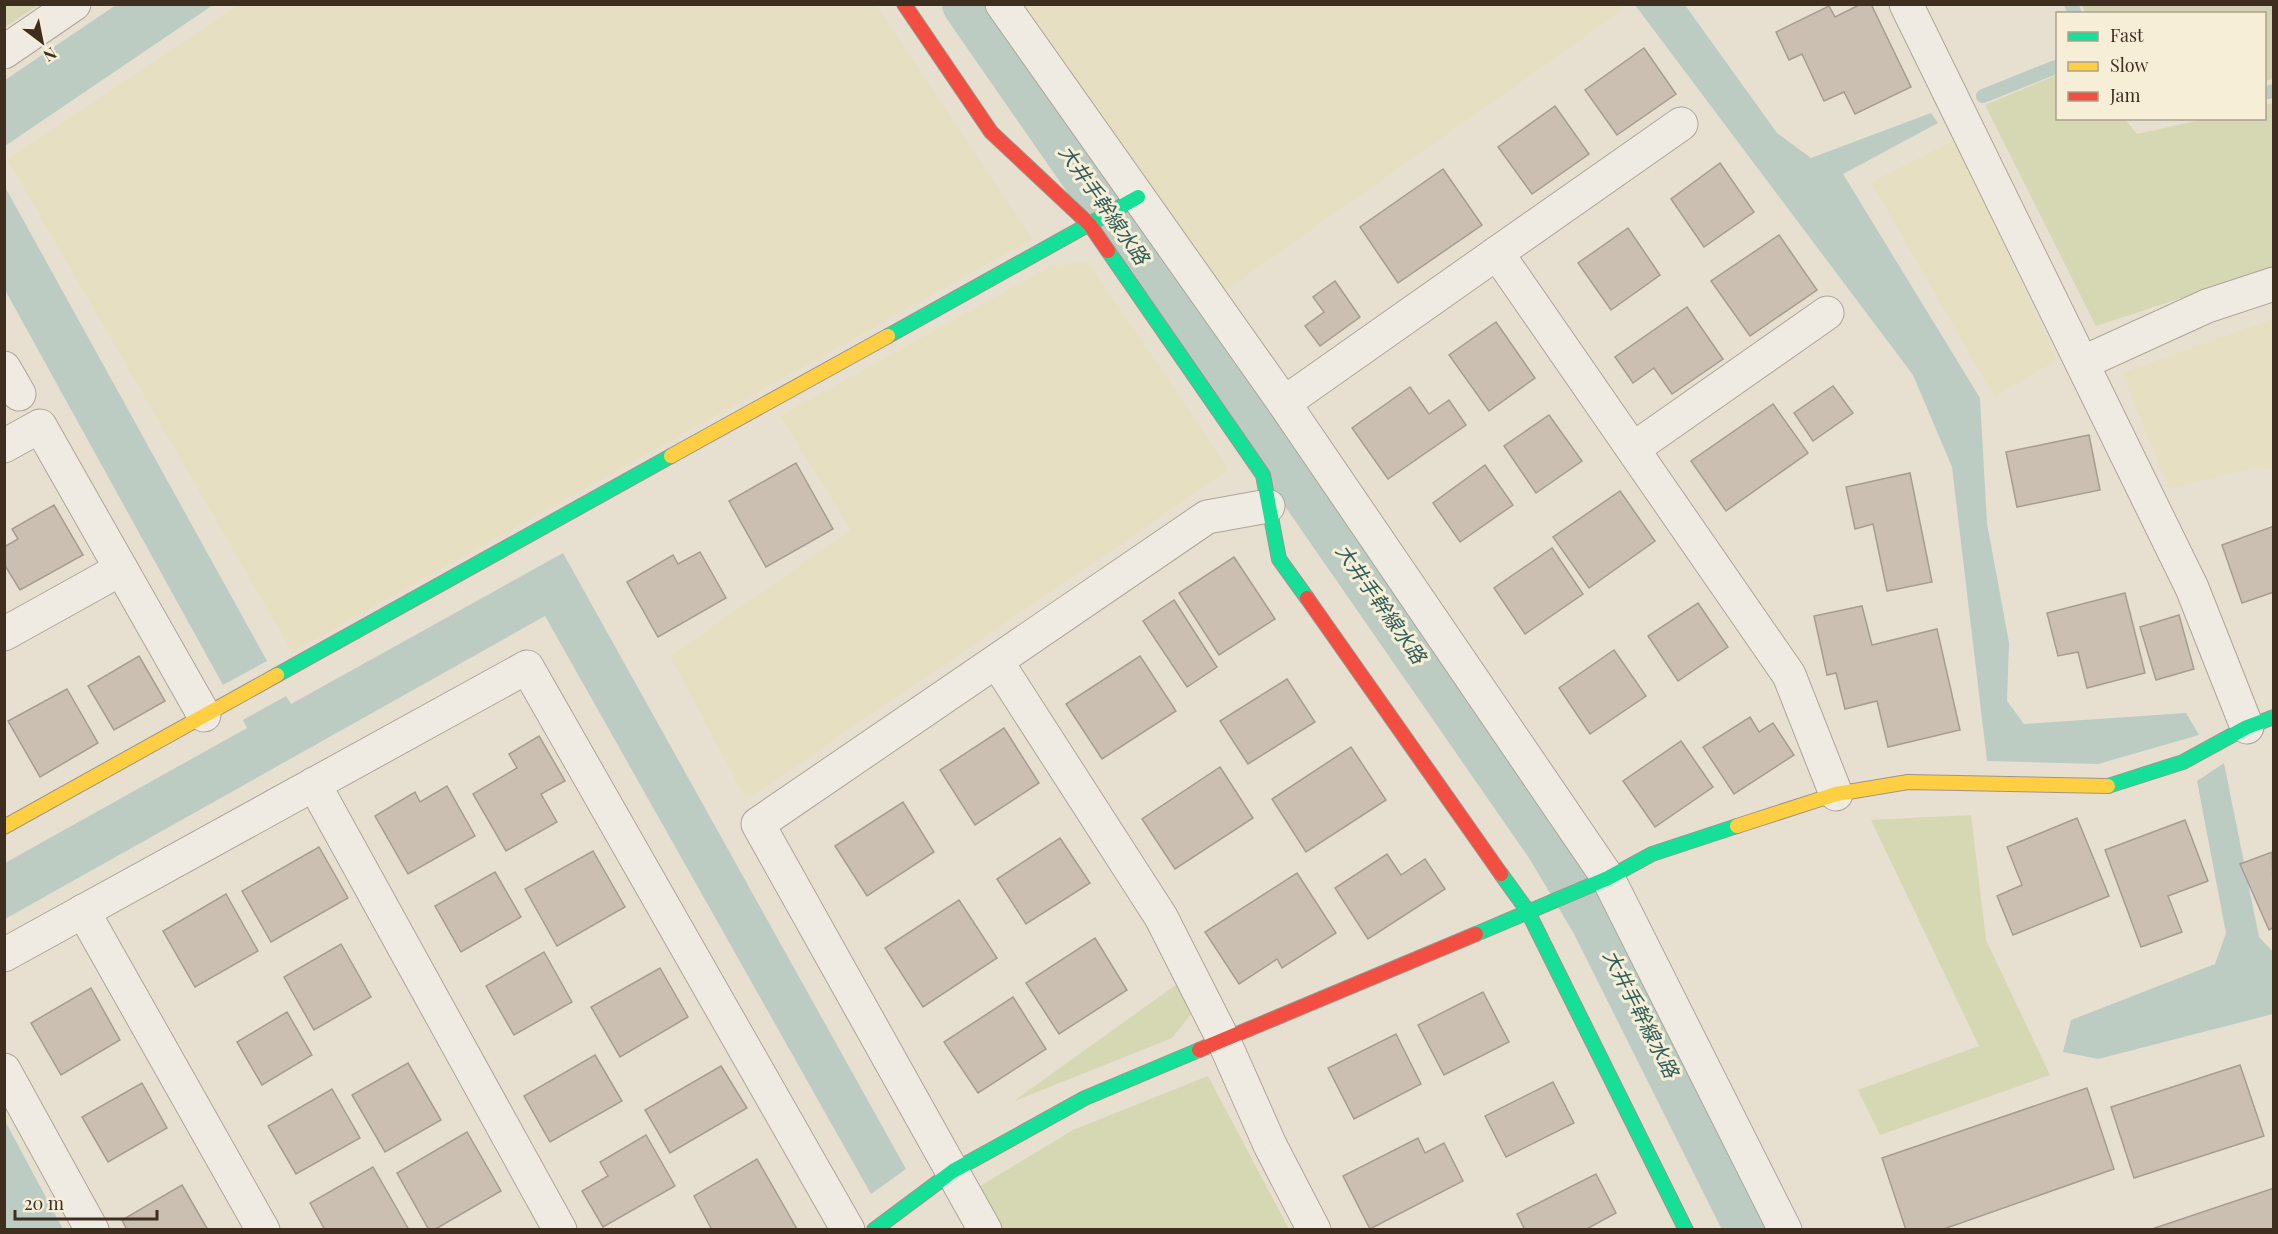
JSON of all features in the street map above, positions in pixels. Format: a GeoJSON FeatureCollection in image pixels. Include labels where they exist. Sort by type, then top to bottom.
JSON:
{"type":"FeatureCollection","features":[{"type":"Feature","properties":{"kind":"street"},"geometry":{"type":"LineString","coordinates":[[4,52],[74,4]]}},
{"type":"Feature","properties":{"kind":"street"},"geometry":{"type":"LineString","coordinates":[[904,4],[991,132],[1090,225],[1263,475],[1279,559],[1527,910],[1686,1230]]}},
{"type":"Feature","properties":{"kind":"street"},"geometry":{"type":"LineString","coordinates":[[1002,4],[1284,403],[1608,878],[1785,1230]]}},
{"type":"Feature","properties":{"kind":"street"},"geometry":{"type":"LineString","coordinates":[[874,1230],[952,1171],[1085,1098],[1555,898],[1608,878],[1652,854],[1836,794],[1908,782],[2113,786],[2183,762],[2260,722],[1906,4]]}},
{"type":"Feature","properties":{"kind":"street"},"geometry":{"type":"LineString","coordinates":[[1284,403],[1681,124]]}},
{"type":"Feature","properties":{"kind":"street"},"geometry":{"type":"LineString","coordinates":[[4,826],[1137,197]]}},
{"type":"Feature","properties":{"kind":"street"},"geometry":{"type":"LineString","coordinates":[[1497,253],[1789,675],[1836,794]]}},
{"type":"Feature","properties":{"kind":"street"},"geometry":{"type":"LineString","coordinates":[[2082,363],[2207,306],[2274,284]]}},
{"type":"Feature","properties":{"kind":"street"},"geometry":{"type":"LineString","coordinates":[[1633,449],[1827,313]]}},
{"type":"Feature","properties":{"kind":"street"},"geometry":{"type":"LineString","coordinates":[[4,446],[40,426],[204,715]]}},
{"type":"Feature","properties":{"kind":"street"},"geometry":{"type":"LineString","coordinates":[[985,1230],[758,824],[1207,517],[1268,506]]}},
{"type":"Feature","properties":{"kind":"street"},"geometry":{"type":"LineString","coordinates":[[4,634],[121,569]]}},
{"type":"Feature","properties":{"kind":"street"},"geometry":{"type":"LineString","coordinates":[[997,662],[1161,917],[1222,1039],[1269,1145],[1314,1230]]}},
{"type":"Feature","properties":{"kind":"street"},"geometry":{"type":"LineString","coordinates":[[4,955],[527,667],[848,1230]]}},
{"type":"Feature","properties":{"kind":"street"},"geometry":{"type":"LineString","coordinates":[[314,784],[560,1230]]}},
{"type":"Feature","properties":{"kind":"street"},"geometry":{"type":"LineString","coordinates":[[83,911],[263,1230]]}},
{"type":"Feature","properties":{"kind":"street"},"geometry":{"type":"LineString","coordinates":[[4,1070],[92,1230]]}},
{"type":"Feature","properties":{"kind":"shaded area"},"geometry":{"type":"Polygon","coordinates":[[[1620,4],[1623,10],[1223,292],[1023,5],[1620,4]]]}},
{"type":"Feature","properties":{"kind":"shaded area"},"geometry":{"type":"Polygon","coordinates":[[[116,5],[213,5],[5,146],[5,80],[116,5]]]}},
{"type":"Feature","properties":{"kind":"shaded area"},"geometry":{"type":"Polygon","coordinates":[[[239,5],[876,5],[1032,239],[292,652],[7,159],[239,5]]]}},
{"type":"Feature","properties":{"kind":"shaded area"},"geometry":{"type":"Polygon","coordinates":[[[1635,5],[1685,5],[1777,133],[1811,158],[1931,113],[1938,123],[1843,174],[1980,398],[1987,523],[2009,643],[2007,701],[2024,724],[2186,713],[2199,735],[2098,764],[1987,761],[1952,467],[1913,375],[1635,5]]]}},
{"type":"Feature","properties":{"kind":"shaded area"},"geometry":{"type":"Polygon","coordinates":[[[1956,139],[2057,360],[1994,397],[1871,182],[1956,139]]]}},
{"type":"Feature","properties":{"kind":"shaded area"},"geometry":{"type":"Polygon","coordinates":[[[5,187],[267,661],[223,685],[5,290],[5,187]]]}},
{"type":"Feature","properties":{"kind":"shaded area"},"geometry":{"type":"Polygon","coordinates":[[[1088,261],[1229,470],[746,800],[670,656],[851,530],[780,416],[1051,266],[1088,261]]]}},
{"type":"Feature","properties":{"kind":"shaded area"},"geometry":{"type":"Polygon","coordinates":[[[2273,319],[2273,469],[2250,468],[2169,489],[2122,373],[2273,319]]]}},
{"type":"Feature","properties":{"kind":"shaded area"},"geometry":{"type":"Polygon","coordinates":[[[563,553],[906,1169],[871,1194],[545,616],[5,919],[5,863],[247,728],[243,720],[286,696],[291,704],[563,553]]]}},
{"type":"Feature","properties":{"kind":"shaded area"},"geometry":{"type":"Polygon","coordinates":[[[2224,763],[2259,937],[2273,952],[2273,1014],[2098,1059],[2063,1052],[2071,1020],[2215,964],[2226,933],[2197,781],[2224,763]]]}},
{"type":"Feature","properties":{"kind":"shaded area"},"geometry":{"type":"Polygon","coordinates":[[[5,1121],[63,1229],[5,1229],[5,1121]]]}},
{"type":"Feature","properties":{"kind":"green space"},"geometry":{"type":"Polygon","coordinates":[[[5,4],[38,4],[38,5],[5,27],[5,4]]]}},
{"type":"Feature","properties":{"kind":"green space"},"geometry":{"type":"Polygon","coordinates":[[[2082,5],[2273,5],[2273,79],[2266,81],[2266,12],[2085,12],[2082,5]]]}},
{"type":"Feature","properties":{"kind":"green space"},"geometry":{"type":"Polygon","coordinates":[[[2056,75],[2056,120],[2126,120],[2137,134],[2200,120],[2266,120],[2266,105],[2273,103],[2273,268],[2096,326],[1985,105],[2056,75]]]}},
{"type":"Feature","properties":{"kind":"green space"},"geometry":{"type":"Polygon","coordinates":[[[1971,815],[1986,940],[2050,1075],[1880,1135],[1858,1090],[1979,1046],[1871,820],[1971,815]]]}},
{"type":"Feature","properties":{"kind":"green space"},"geometry":{"type":"Polygon","coordinates":[[[1177,984],[1191,1014],[1172,1038],[1014,1101],[1177,984]]]}},
{"type":"Feature","properties":{"kind":"green space"},"geometry":{"type":"Polygon","coordinates":[[[1208,1076],[1289,1229],[1000,1229],[977,1188],[1073,1130],[1208,1076]]]}},
{"type":"Feature","properties":{"kind":"building"},"geometry":{"type":"Polygon","coordinates":[[[1861,4],[1871,4],[1911,87],[1855,114],[1844,92],[1824,101],[1802,54],[1789,60],[1776,32],[1829,6],[1835,17],[1861,4]]]}},
{"type":"Feature","properties":{"kind":"building"},"geometry":{"type":"Polygon","coordinates":[[[1644,48],[1676,94],[1617,135],[1585,90],[1644,48]]]}},
{"type":"Feature","properties":{"kind":"building"},"geometry":{"type":"Polygon","coordinates":[[[1555,106],[1589,154],[1532,194],[1498,147],[1555,106]]]}},
{"type":"Feature","properties":{"kind":"building"},"geometry":{"type":"Polygon","coordinates":[[[1720,163],[1754,212],[1704,247],[1671,199],[1720,163]]]}},
{"type":"Feature","properties":{"kind":"building"},"geometry":{"type":"Polygon","coordinates":[[[1443,169],[1482,225],[1398,283],[1360,227],[1443,169]]]}},
{"type":"Feature","properties":{"kind":"building"},"geometry":{"type":"Polygon","coordinates":[[[1628,228],[1660,275],[1611,310],[1578,263],[1628,228]]]}},
{"type":"Feature","properties":{"kind":"building"},"geometry":{"type":"Polygon","coordinates":[[[1779,235],[1817,290],[1750,336],[1711,281],[1779,235]]]}},
{"type":"Feature","properties":{"kind":"building"},"geometry":{"type":"Polygon","coordinates":[[[1335,281],[1360,317],[1320,346],[1305,326],[1324,312],[1313,297],[1335,281]]]}},
{"type":"Feature","properties":{"kind":"building"},"geometry":{"type":"Polygon","coordinates":[[[1687,307],[1723,359],[1672,394],[1654,368],[1633,383],[1615,357],[1687,307]]]}},
{"type":"Feature","properties":{"kind":"building"},"geometry":{"type":"Polygon","coordinates":[[[1496,322],[1535,378],[1489,411],[1449,355],[1496,322]]]}},
{"type":"Feature","properties":{"kind":"building"},"geometry":{"type":"Polygon","coordinates":[[[1833,386],[1853,413],[1813,441],[1794,413],[1833,386]]]}},
{"type":"Feature","properties":{"kind":"building"},"geometry":{"type":"Polygon","coordinates":[[[1410,387],[1429,414],[1449,400],[1466,425],[1388,479],[1352,428],[1410,387]]]}},
{"type":"Feature","properties":{"kind":"building"},"geometry":{"type":"Polygon","coordinates":[[[1773,404],[1808,453],[1726,511],[1691,461],[1773,404]]]}},
{"type":"Feature","properties":{"kind":"building"},"geometry":{"type":"Polygon","coordinates":[[[1549,415],[1582,461],[1536,493],[1504,446],[1549,415]]]}},
{"type":"Feature","properties":{"kind":"building"},"geometry":{"type":"Polygon","coordinates":[[[2089,435],[2100,490],[2017,507],[2006,452],[2089,435]]]}},
{"type":"Feature","properties":{"kind":"building"},"geometry":{"type":"Polygon","coordinates":[[[796,463],[833,529],[766,567],[729,501],[796,463]]]}},
{"type":"Feature","properties":{"kind":"building"},"geometry":{"type":"Polygon","coordinates":[[[1485,465],[1513,505],[1460,542],[1433,503],[1485,465]]]}},
{"type":"Feature","properties":{"kind":"building"},"geometry":{"type":"Polygon","coordinates":[[[1910,473],[1932,582],[1887,591],[1873,524],[1855,529],[1846,487],[1910,473]]]}},
{"type":"Feature","properties":{"kind":"building"},"geometry":{"type":"Polygon","coordinates":[[[1620,491],[1655,541],[1589,588],[1553,537],[1620,491]]]}},
{"type":"Feature","properties":{"kind":"building"},"geometry":{"type":"Polygon","coordinates":[[[54,505],[83,555],[20,590],[4,564],[4,547],[18,539],[12,529],[54,505]]]}},
{"type":"Feature","properties":{"kind":"building"},"geometry":{"type":"Polygon","coordinates":[[[2274,526],[2274,592],[2242,603],[2222,545],[2274,526]]]}},
{"type":"Feature","properties":{"kind":"building"},"geometry":{"type":"Polygon","coordinates":[[[1552,548],[1583,594],[1525,634],[1494,588],[1552,548]]]}},
{"type":"Feature","properties":{"kind":"building"},"geometry":{"type":"Polygon","coordinates":[[[700,552],[726,598],[658,637],[627,582],[673,555],[678,564],[700,552]]]}},
{"type":"Feature","properties":{"kind":"building"},"geometry":{"type":"Polygon","coordinates":[[[1234,557],[1275,619],[1219,655],[1179,593],[1234,557]]]}},
{"type":"Feature","properties":{"kind":"building"},"geometry":{"type":"Polygon","coordinates":[[[2125,593],[2145,673],[2087,688],[2078,652],[2058,656],[2047,613],[2125,593]]]}},
{"type":"Feature","properties":{"kind":"building"},"geometry":{"type":"Polygon","coordinates":[[[1174,600],[1217,667],[1187,687],[1143,621],[1174,600]]]}},
{"type":"Feature","properties":{"kind":"building"},"geometry":{"type":"Polygon","coordinates":[[[1698,603],[1728,647],[1678,681],[1648,636],[1698,603]]]}},
{"type":"Feature","properties":{"kind":"building"},"geometry":{"type":"Polygon","coordinates":[[[1862,606],[1872,645],[1937,629],[1960,730],[1888,747],[1877,701],[1845,709],[1836,673],[1827,675],[1814,616],[1862,606]]]}},
{"type":"Feature","properties":{"kind":"building"},"geometry":{"type":"Polygon","coordinates":[[[2179,615],[2194,669],[2156,680],[2140,627],[2179,615]]]}},
{"type":"Feature","properties":{"kind":"building"},"geometry":{"type":"Polygon","coordinates":[[[1614,650],[1646,696],[1590,734],[1559,688],[1614,650]]]}},
{"type":"Feature","properties":{"kind":"building"},"geometry":{"type":"Polygon","coordinates":[[[139,656],[165,701],[114,730],[88,686],[139,656]]]}},
{"type":"Feature","properties":{"kind":"building"},"geometry":{"type":"Polygon","coordinates":[[[1140,656],[1176,711],[1102,759],[1066,704],[1140,656]]]}},
{"type":"Feature","properties":{"kind":"building"},"geometry":{"type":"Polygon","coordinates":[[[1287,679],[1315,722],[1248,764],[1220,721],[1287,679]]]}},
{"type":"Feature","properties":{"kind":"building"},"geometry":{"type":"Polygon","coordinates":[[[67,689],[98,743],[40,777],[8,721],[67,689]]]}},
{"type":"Feature","properties":{"kind":"building"},"geometry":{"type":"Polygon","coordinates":[[[1750,717],[1759,732],[1773,723],[1794,755],[1734,794],[1703,747],[1750,717]]]}},
{"type":"Feature","properties":{"kind":"building"},"geometry":{"type":"Polygon","coordinates":[[[1004,728],[1039,783],[975,825],[940,770],[1004,728]]]}},
{"type":"Feature","properties":{"kind":"building"},"geometry":{"type":"Polygon","coordinates":[[[539,736],[565,781],[541,794],[557,822],[506,851],[473,794],[517,768],[509,754],[539,736]]]}},
{"type":"Feature","properties":{"kind":"building"},"geometry":{"type":"Polygon","coordinates":[[[1681,741],[1713,787],[1655,827],[1623,781],[1681,741]]]}},
{"type":"Feature","properties":{"kind":"building"},"geometry":{"type":"Polygon","coordinates":[[[1351,747],[1386,800],[1306,852],[1272,799],[1351,747]]]}},
{"type":"Feature","properties":{"kind":"building"},"geometry":{"type":"Polygon","coordinates":[[[1220,767],[1253,818],[1175,869],[1142,819],[1220,767]]]}},
{"type":"Feature","properties":{"kind":"building"},"geometry":{"type":"Polygon","coordinates":[[[447,786],[475,836],[408,874],[375,816],[415,792],[420,802],[447,786]]]}},
{"type":"Feature","properties":{"kind":"building"},"geometry":{"type":"Polygon","coordinates":[[[903,802],[934,852],[867,896],[835,846],[903,802]]]}},
{"type":"Feature","properties":{"kind":"building"},"geometry":{"type":"Polygon","coordinates":[[[2077,818],[2109,896],[2013,935],[1997,896],[2022,885],[2007,847],[2077,818]]]}},
{"type":"Feature","properties":{"kind":"building"},"geometry":{"type":"Polygon","coordinates":[[[2185,820],[2208,881],[2168,896],[2182,932],[2141,947],[2105,850],[2185,820]]]}},
{"type":"Feature","properties":{"kind":"building"},"geometry":{"type":"Polygon","coordinates":[[[1060,838],[1090,883],[1026,924],[997,879],[1060,838]]]}},
{"type":"Feature","properties":{"kind":"building"},"geometry":{"type":"Polygon","coordinates":[[[319,847],[348,898],[271,942],[242,891],[319,847]]]}},
{"type":"Feature","properties":{"kind":"building"},"geometry":{"type":"Polygon","coordinates":[[[593,851],[625,907],[557,946],[525,889],[593,851]]]}},
{"type":"Feature","properties":{"kind":"building"},"geometry":{"type":"Polygon","coordinates":[[[2272,852],[2274,927],[2269,930],[2240,864],[2272,852]]]}},
{"type":"Feature","properties":{"kind":"building"},"geometry":{"type":"Polygon","coordinates":[[[1387,854],[1401,875],[1425,859],[1445,889],[1368,939],[1335,888],[1387,854]]]}},
{"type":"Feature","properties":{"kind":"building"},"geometry":{"type":"Polygon","coordinates":[[[495,872],[521,917],[461,952],[435,906],[495,872]]]}},
{"type":"Feature","properties":{"kind":"building"},"geometry":{"type":"Polygon","coordinates":[[[1297,873],[1336,933],[1282,968],[1277,959],[1239,984],[1205,932],[1297,873]]]}},
{"type":"Feature","properties":{"kind":"building"},"geometry":{"type":"Polygon","coordinates":[[[226,894],[258,951],[195,987],[163,931],[226,894]]]}},
{"type":"Feature","properties":{"kind":"building"},"geometry":{"type":"Polygon","coordinates":[[[959,900],[997,958],[923,1007],[885,948],[959,900]]]}},
{"type":"Feature","properties":{"kind":"building"},"geometry":{"type":"Polygon","coordinates":[[[1095,938],[1127,990],[1059,1034],[1026,983],[1095,938]]]}},
{"type":"Feature","properties":{"kind":"building"},"geometry":{"type":"Polygon","coordinates":[[[341,944],[371,997],[314,1030],[284,977],[341,944]]]}},
{"type":"Feature","properties":{"kind":"building"},"geometry":{"type":"Polygon","coordinates":[[[544,952],[572,1002],[514,1035],[486,986],[544,952]]]}},
{"type":"Feature","properties":{"kind":"building"},"geometry":{"type":"Polygon","coordinates":[[[660,968],[688,1017],[620,1057],[591,1007],[660,968]]]}},
{"type":"Feature","properties":{"kind":"building"},"geometry":{"type":"Polygon","coordinates":[[[91,988],[120,1040],[61,1075],[31,1023],[91,988]]]}},
{"type":"Feature","properties":{"kind":"building"},"geometry":{"type":"Polygon","coordinates":[[[1483,992],[1509,1042],[1444,1075],[1418,1025],[1483,992]]]}},
{"type":"Feature","properties":{"kind":"building"},"geometry":{"type":"Polygon","coordinates":[[[1013,997],[1046,1049],[978,1093],[944,1042],[1013,997]]]}},
{"type":"Feature","properties":{"kind":"building"},"geometry":{"type":"Polygon","coordinates":[[[287,1012],[312,1055],[262,1085],[237,1042],[287,1012]]]}},
{"type":"Feature","properties":{"kind":"building"},"geometry":{"type":"Polygon","coordinates":[[[1396,1034],[1421,1084],[1354,1119],[1328,1068],[1396,1034]]]}},
{"type":"Feature","properties":{"kind":"building"},"geometry":{"type":"Polygon","coordinates":[[[595,1055],[622,1101],[550,1142],[524,1096],[595,1055]]]}},
{"type":"Feature","properties":{"kind":"building"},"geometry":{"type":"Polygon","coordinates":[[[408,1063],[441,1120],[385,1152],[352,1095],[408,1063]]]}},
{"type":"Feature","properties":{"kind":"building"},"geometry":{"type":"Polygon","coordinates":[[[2240,1065],[2264,1136],[2134,1178],[2111,1107],[2240,1065]]]}},
{"type":"Feature","properties":{"kind":"building"},"geometry":{"type":"Polygon","coordinates":[[[721,1066],[747,1108],[670,1153],[645,1110],[721,1066]]]}},
{"type":"Feature","properties":{"kind":"building"},"geometry":{"type":"Polygon","coordinates":[[[1553,1082],[1574,1123],[1506,1157],[1485,1116],[1553,1082]]]}},
{"type":"Feature","properties":{"kind":"building"},"geometry":{"type":"Polygon","coordinates":[[[142,1083],[167,1128],[108,1162],[82,1117],[142,1083]]]}},
{"type":"Feature","properties":{"kind":"building"},"geometry":{"type":"Polygon","coordinates":[[[2087,1088],[2114,1169],[1941,1230],[1906,1230],[1882,1158],[2087,1088]]]}},
{"type":"Feature","properties":{"kind":"building"},"geometry":{"type":"Polygon","coordinates":[[[332,1089],[360,1138],[296,1174],[268,1126],[332,1089]]]}},
{"type":"Feature","properties":{"kind":"building"},"geometry":{"type":"Polygon","coordinates":[[[467,1132],[501,1191],[434,1230],[429,1230],[397,1173],[467,1132]]]}},
{"type":"Feature","properties":{"kind":"building"},"geometry":{"type":"Polygon","coordinates":[[[646,1135],[675,1186],[603,1227],[582,1191],[608,1176],[600,1162],[646,1135]]]}},
{"type":"Feature","properties":{"kind":"building"},"geometry":{"type":"Polygon","coordinates":[[[1418,1138],[1425,1153],[1444,1143],[1463,1181],[1370,1229],[1343,1176],[1418,1138]]]}},
{"type":"Feature","properties":{"kind":"building"},"geometry":{"type":"Polygon","coordinates":[[[757,1159],[797,1229],[712,1230],[694,1196],[757,1159]]]}},
{"type":"Feature","properties":{"kind":"building"},"geometry":{"type":"Polygon","coordinates":[[[373,1167],[409,1230],[325,1230],[310,1203],[373,1167]]]}},
{"type":"Feature","properties":{"kind":"building"},"geometry":{"type":"Polygon","coordinates":[[[1596,1174],[1616,1213],[1585,1230],[1525,1230],[1517,1214],[1596,1174]]]}},
{"type":"Feature","properties":{"kind":"building"},"geometry":{"type":"Polygon","coordinates":[[[182,1185],[208,1230],[127,1230],[122,1220],[182,1185]]]}},
{"type":"Feature","properties":{"kind":"building"},"geometry":{"type":"Polygon","coordinates":[[[2274,1188],[2274,1230],[2149,1230],[2274,1188]]]}},
{"type":"Feature","properties":{"kind":"waterway","name":"大井手幹線水路"},"geometry":{"type":"LineString","coordinates":[[967,4],[1551,846],[1596,922],[1750,1230]]}},
{"type":"Feature","properties":{"kind":"waterway"},"geometry":{"type":"LineString","coordinates":[[2071,4],[2074,12]]}},
{"type":"Feature","properties":{"kind":"waterway"},"geometry":{"type":"LineString","coordinates":[[1983,96],[2056,67]]}},
{"type":"Feature","properties":{"kind":"waterway"},"geometry":{"type":"LineString","coordinates":[[2266,93],[2274,91]]}},
{"type":"Feature","properties":{"kind":"traffic: fast"},"geometry":{"type":"LineString","coordinates":[[888,336],[1138,197]]}},
{"type":"Feature","properties":{"kind":"traffic: fast"},"geometry":{"type":"LineString","coordinates":[[1108,251],[1263,475],[1279,559],[1307,598]]}},
{"type":"Feature","properties":{"kind":"traffic: fast"},"geometry":{"type":"LineString","coordinates":[[277,675],[671,456]]}},
{"type":"Feature","properties":{"kind":"traffic: fast"},"geometry":{"type":"LineString","coordinates":[[2108,786],[2183,762],[2247,727],[2274,717]]}},
{"type":"Feature","properties":{"kind":"traffic: fast"},"geometry":{"type":"LineString","coordinates":[[1476,934],[1608,878],[1652,854],[1737,826]]}},
{"type":"Feature","properties":{"kind":"traffic: fast"},"geometry":{"type":"LineString","coordinates":[[1501,874],[1527,910],[1686,1230]]}},
{"type":"Feature","properties":{"kind":"traffic: fast"},"geometry":{"type":"LineString","coordinates":[[874,1230],[953,1171],[1085,1098],[1199,1050]]}},
{"type":"Feature","properties":{"kind":"traffic: slow"},"geometry":{"type":"LineString","coordinates":[[671,456],[888,336]]}},
{"type":"Feature","properties":{"kind":"traffic: slow"},"geometry":{"type":"LineString","coordinates":[[4,827],[277,675]]}},
{"type":"Feature","properties":{"kind":"traffic: slow"},"geometry":{"type":"LineString","coordinates":[[1737,826],[1836,794],[1908,782],[2108,786]]}},
{"type":"Feature","properties":{"kind":"traffic: jam"},"geometry":{"type":"LineString","coordinates":[[904,4],[991,132],[1090,225],[1108,251]]}},
{"type":"Feature","properties":{"kind":"traffic: jam"},"geometry":{"type":"LineString","coordinates":[[1307,598],[1501,874]]}},
{"type":"Feature","properties":{"kind":"traffic: jam"},"geometry":{"type":"LineString","coordinates":[[1199,1050],[1476,934]]}}]}
